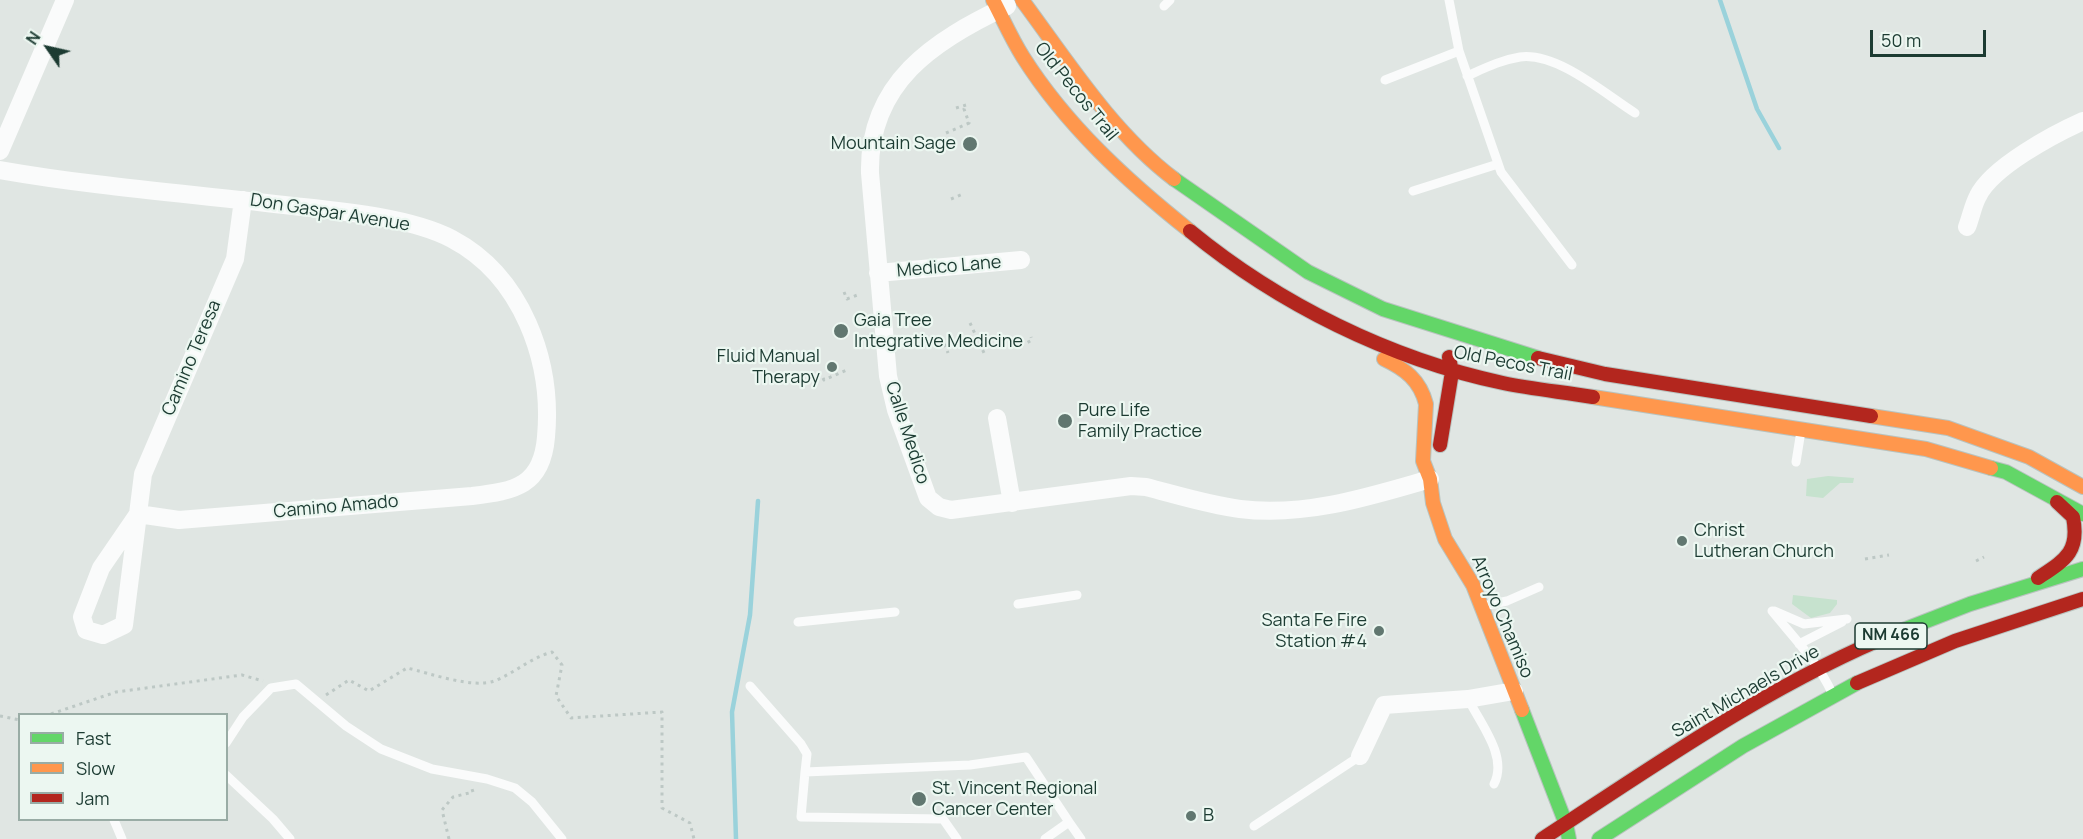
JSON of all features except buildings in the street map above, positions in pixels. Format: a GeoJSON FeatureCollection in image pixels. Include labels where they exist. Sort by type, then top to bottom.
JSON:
{"type":"FeatureCollection","features":[{"type":"Feature","properties":{"kind":"main road","name":"Old Pecos Trail"},"geometry":{"type":"LineString","coordinates":[[1021,0],[1098,103],[1158,166],[1214,209],[1308,272],[1383,309],[1454,334],[1605,374],[1948,428],[2029,457],[2083,487]]}},
{"type":"Feature","properties":{"kind":"main road","name":"Old Pecos Trail"},"geometry":{"type":"LineString","coordinates":[[996,5],[1013,41],[1046,90],[1088,141],[1143,194],[1208,248],[1280,296],[1317,315],[1452,372],[1503,383],[1882,441],[1962,457],[2006,472],[2083,514]]}},
{"type":"Feature","properties":{"kind":"main road"},"geometry":{"type":"LineString","coordinates":[[1158,166],[1205,216],[1233,237]]}},
{"type":"Feature","properties":{"kind":"main road"},"geometry":{"type":"LineString","coordinates":[[1208,248],[1276,305],[1397,365],[1414,376],[1421,386],[1426,404],[1423,461],[1430,479]]}},
{"type":"Feature","properties":{"kind":"main road"},"geometry":{"type":"LineString","coordinates":[[1439,349],[1449,358],[1452,372]]}},
{"type":"Feature","properties":{"kind":"main road","name":"Arroyo Chamiso"},"geometry":{"type":"LineString","coordinates":[[1452,372],[1438,462],[1430,479],[1433,503],[1445,539],[1465,568],[1481,607],[1566,824],[1569,839]]}},
{"type":"Feature","properties":{"kind":"main road"},"geometry":{"type":"LineString","coordinates":[[2031,583],[2068,558],[2073,550],[2076,532],[2069,513],[2032,485]]}},
{"type":"Feature","properties":{"kind":"main road","name":"Saint Michaels Drive"},"geometry":{"type":"LineString","coordinates":[[1542,839],[1711,730],[1821,668],[1872,643],[2031,583],[2083,569]]}},
{"type":"Feature","properties":{"kind":"main road","name":"NM 466"},"geometry":{"type":"LineString","coordinates":[[1599,839],[1736,749],[1833,695],[1912,659],[1991,628],[2083,599]]}},
{"type":"Feature","properties":{"kind":"street"},"geometry":{"type":"LineString","coordinates":[[0,151],[65,0]]}},
{"type":"Feature","properties":{"kind":"street","name":"Calle Medico"},"geometry":{"type":"LineString","coordinates":[[1021,0],[996,5],[914,62],[886,100],[876,125],[869,157],[878,273],[892,393],[928,498],[939,507],[951,510],[1131,486],[1146,487],[1239,509],[1301,510],[1369,497],[1430,479]]}},
{"type":"Feature","properties":{"kind":"street"},"geometry":{"type":"LineString","coordinates":[[1967,227],[1978,194],[2008,164],[2054,133],[2083,121]]}},
{"type":"Feature","properties":{"kind":"street","name":"Don Gaspar Avenue"},"geometry":{"type":"LineString","coordinates":[[0,170],[67,182],[350,213],[418,226],[453,239],[492,269],[517,302],[531,331],[544,379],[547,427],[544,457],[530,479]]}},
{"type":"Feature","properties":{"kind":"street","name":"Camino Teresa"},"geometry":{"type":"LineString","coordinates":[[138,514],[101,568],[82,617],[86,630],[104,635],[124,626],[138,514],[143,474],[235,259],[243,200]]}},
{"type":"Feature","properties":{"kind":"street","name":"Medico Lane"},"geometry":{"type":"LineString","coordinates":[[878,273],[1021,260]]}},
{"type":"Feature","properties":{"kind":"street"},"geometry":{"type":"LineString","coordinates":[[997,418],[1012,503]]}},
{"type":"Feature","properties":{"kind":"street","name":"Camino Amado"},"geometry":{"type":"LineString","coordinates":[[138,514],[179,520],[472,496],[507,492],[530,479]]}},
{"type":"Feature","properties":{"kind":"street"},"geometry":{"type":"LineString","coordinates":[[1359,756],[1384,705],[1468,699],[1514,691]]}},
{"type":"Feature","properties":{"kind":"lane"},"geometry":{"type":"LineString","coordinates":[[1449,0],[1459,51],[1501,172],[1572,265]]}},
{"type":"Feature","properties":{"kind":"lane"},"geometry":{"type":"LineString","coordinates":[[1385,80],[1459,51]]}},
{"type":"Feature","properties":{"kind":"lane"},"geometry":{"type":"LineString","coordinates":[[1467,76],[1498,62],[1522,57],[1541,58],[1560,65],[1635,113]]}},
{"type":"Feature","properties":{"kind":"lane"},"geometry":{"type":"LineString","coordinates":[[1413,191],[1498,164]]}},
{"type":"Feature","properties":{"kind":"lane"},"geometry":{"type":"LineString","coordinates":[[1796,462],[1801,429]]}},
{"type":"Feature","properties":{"kind":"lane"},"geometry":{"type":"LineString","coordinates":[[1481,607],[1507,601],[1539,587]]}},
{"type":"Feature","properties":{"kind":"lane"},"geometry":{"type":"LineString","coordinates":[[1018,604],[1077,595]]}},
{"type":"Feature","properties":{"kind":"lane"},"geometry":{"type":"LineString","coordinates":[[1799,644],[1847,620],[1804,624],[1772,611],[1806,655],[1821,668],[1833,695]]}},
{"type":"Feature","properties":{"kind":"lane"},"geometry":{"type":"LineString","coordinates":[[798,622],[895,612]]}},
{"type":"Feature","properties":{"kind":"lane"},"geometry":{"type":"LineString","coordinates":[[228,740],[243,717],[272,688],[296,684],[346,726],[381,749],[432,769],[471,778],[487,779],[515,788],[531,802],[562,839]]}},
{"type":"Feature","properties":{"kind":"lane"},"geometry":{"type":"LineString","coordinates":[[750,686],[801,744],[807,754],[801,818],[944,819],[954,838]]}},
{"type":"Feature","properties":{"kind":"lane"},"geometry":{"type":"LineString","coordinates":[[1468,699],[1497,756],[1499,773],[1494,784]]}},
{"type":"Feature","properties":{"kind":"lane"},"geometry":{"type":"LineString","coordinates":[[1254,826],[1359,756]]}},
{"type":"Feature","properties":{"kind":"lane"},"geometry":{"type":"LineString","coordinates":[[805,772],[970,765],[1026,757],[1080,839]]}},
{"type":"Feature","properties":{"kind":"lane"},"geometry":{"type":"LineString","coordinates":[[228,777],[273,819],[290,839]]}},
{"type":"Feature","properties":{"kind":"lane"},"geometry":{"type":"LineString","coordinates":[[115,821],[122,839]]}},
{"type":"Feature","properties":{"kind":"lane"},"geometry":{"type":"LineString","coordinates":[[1045,839],[1070,822]]}},
{"type":"Feature","properties":{"kind":"path"},"geometry":{"type":"LineString","coordinates":[[946,133],[969,123],[964,109],[966,105],[956,108]]}},
{"type":"Feature","properties":{"kind":"path"},"geometry":{"type":"LineString","coordinates":[[951,199],[962,193]]}},
{"type":"Feature","properties":{"kind":"path"},"geometry":{"type":"LineString","coordinates":[[844,292],[847,299],[860,294]]}},
{"type":"Feature","properties":{"kind":"path"},"geometry":{"type":"LineString","coordinates":[[970,323],[984,353],[980,353]]}},
{"type":"Feature","properties":{"kind":"path"},"geometry":{"type":"LineString","coordinates":[[1021,346],[1032,340],[1031,337]]}},
{"type":"Feature","properties":{"kind":"path"},"geometry":{"type":"LineString","coordinates":[[940,341],[943,340],[948,353]]}},
{"type":"Feature","properties":{"kind":"path"},"geometry":{"type":"LineString","coordinates":[[824,378],[824,380],[849,369]]}},
{"type":"Feature","properties":{"kind":"path"},"geometry":{"type":"LineString","coordinates":[[1865,559],[1888,555]]}},
{"type":"Feature","properties":{"kind":"path"},"geometry":{"type":"LineString","coordinates":[[1976,561],[1984,557]]}},
{"type":"Feature","properties":{"kind":"path"},"geometry":{"type":"LineString","coordinates":[[324,696],[349,680],[369,691],[407,668],[467,682],[493,682],[535,656],[552,652],[562,665],[556,696],[571,718],[662,712],[662,808],[690,823],[694,839]]}},
{"type":"Feature","properties":{"kind":"path"},"geometry":{"type":"LineString","coordinates":[[54,713],[116,692],[242,675],[267,683]]}},
{"type":"Feature","properties":{"kind":"path"},"geometry":{"type":"LineString","coordinates":[[0,716],[18,720]]}},
{"type":"Feature","properties":{"kind":"path"},"geometry":{"type":"LineString","coordinates":[[449,839],[442,810],[453,797],[473,792],[471,778]]}},
{"type":"Feature","properties":{"kind":"green space"},"geometry":{"type":"Polygon","coordinates":[[[1828,476],[1854,478],[1853,483],[1840,483],[1823,498],[1806,496],[1807,479],[1828,476]]]}},
{"type":"Feature","properties":{"kind":"green space"},"geometry":{"type":"Polygon","coordinates":[[[1793,595],[1837,600],[1837,604],[1830,613],[1811,618],[1792,604],[1793,595]]]}},
{"type":"Feature","properties":{"kind":"waterway"},"geometry":{"type":"LineString","coordinates":[[1720,0],[1757,109],[1779,148]]}},
{"type":"Feature","properties":{"kind":"waterway"},"geometry":{"type":"LineString","coordinates":[[736,839],[732,712],[750,615],[758,501]]}},
{"type":"Feature","properties":{"kind":"traffic: fast"},"geometry":{"type":"LineString","coordinates":[[1174,179],[1308,272],[1383,309],[1538,358]]}},
{"type":"Feature","properties":{"kind":"traffic: fast"},"geometry":{"type":"LineString","coordinates":[[1991,468],[2006,472],[2083,514]]}},
{"type":"Feature","properties":{"kind":"traffic: fast"},"geometry":{"type":"LineString","coordinates":[[1898,632],[1970,604],[2083,569]]}},
{"type":"Feature","properties":{"kind":"traffic: fast"},"geometry":{"type":"LineString","coordinates":[[1599,839],[1743,746],[1857,683]]}},
{"type":"Feature","properties":{"kind":"traffic: fast"},"geometry":{"type":"LineString","coordinates":[[1522,710],[1566,824],[1569,839]]}},
{"type":"Feature","properties":{"kind":"traffic: slow"},"geometry":{"type":"LineString","coordinates":[[993,0],[1023,57],[1058,106],[1121,172],[1190,231]]}},
{"type":"Feature","properties":{"kind":"traffic: slow"},"geometry":{"type":"LineString","coordinates":[[1022,0],[1111,118],[1131,140],[1174,179]]}},
{"type":"Feature","properties":{"kind":"traffic: slow"},"geometry":{"type":"LineString","coordinates":[[1384,359],[1411,376],[1420,388],[1426,404],[1423,461],[1430,479],[1433,503],[1445,539],[1473,585],[1522,710]]}},
{"type":"Feature","properties":{"kind":"traffic: slow"},"geometry":{"type":"LineString","coordinates":[[1593,397],[1926,449],[1991,468]]}},
{"type":"Feature","properties":{"kind":"traffic: slow"},"geometry":{"type":"LineString","coordinates":[[1871,416],[1948,428],[2029,457],[2083,487]]}},
{"type":"Feature","properties":{"kind":"traffic: jam"},"geometry":{"type":"LineString","coordinates":[[1190,231],[1224,258],[1298,305],[1378,344],[1461,373],[1503,383],[1593,397]]}},
{"type":"Feature","properties":{"kind":"traffic: jam"},"geometry":{"type":"LineString","coordinates":[[1440,445],[1452,372],[1449,357]]}},
{"type":"Feature","properties":{"kind":"traffic: jam"},"geometry":{"type":"LineString","coordinates":[[1538,358],[1605,374],[1871,416]]}},
{"type":"Feature","properties":{"kind":"traffic: jam"},"geometry":{"type":"LineString","coordinates":[[2038,578],[2063,560],[2072,547],[2075,529],[2073,517],[2057,502]]}},
{"type":"Feature","properties":{"kind":"traffic: jam"},"geometry":{"type":"LineString","coordinates":[[1857,683],[1955,641],[2083,599]]}},
{"type":"Feature","properties":{"kind":"traffic: jam"},"geometry":{"type":"LineString","coordinates":[[1542,839],[1671,754],[1759,701],[1851,653],[1898,632]]}},
{"type":"Feature","properties":{"kind":"place","name":"Mountain Sage"},"geometry":{"type":"Point","coordinates":[970,144]}},
{"type":"Feature","properties":{"kind":"place","name":"Gaia Tree Integrative Medicine"},"geometry":{"type":"Point","coordinates":[841,331]}},
{"type":"Feature","properties":{"kind":"place","name":"Fluid Manual Therapy"},"geometry":{"type":"Point","coordinates":[832,367]}},
{"type":"Feature","properties":{"kind":"place","name":"Pure Life Family Practice"},"geometry":{"type":"Point","coordinates":[1065,421]}},
{"type":"Feature","properties":{"kind":"place","name":"Christ Lutheran Church"},"geometry":{"type":"Point","coordinates":[1682,541]}},
{"type":"Feature","properties":{"kind":"place","name":"Santa Fe Fire Station #4"},"geometry":{"type":"Point","coordinates":[1379,631]}},
{"type":"Feature","properties":{"kind":"place","name":"St. Vincent Regional Cancer Center"},"geometry":{"type":"Point","coordinates":[919,799]}},
{"type":"Feature","properties":{"kind":"place","name":"B"},"geometry":{"type":"Point","coordinates":[1191,816]}}]}
